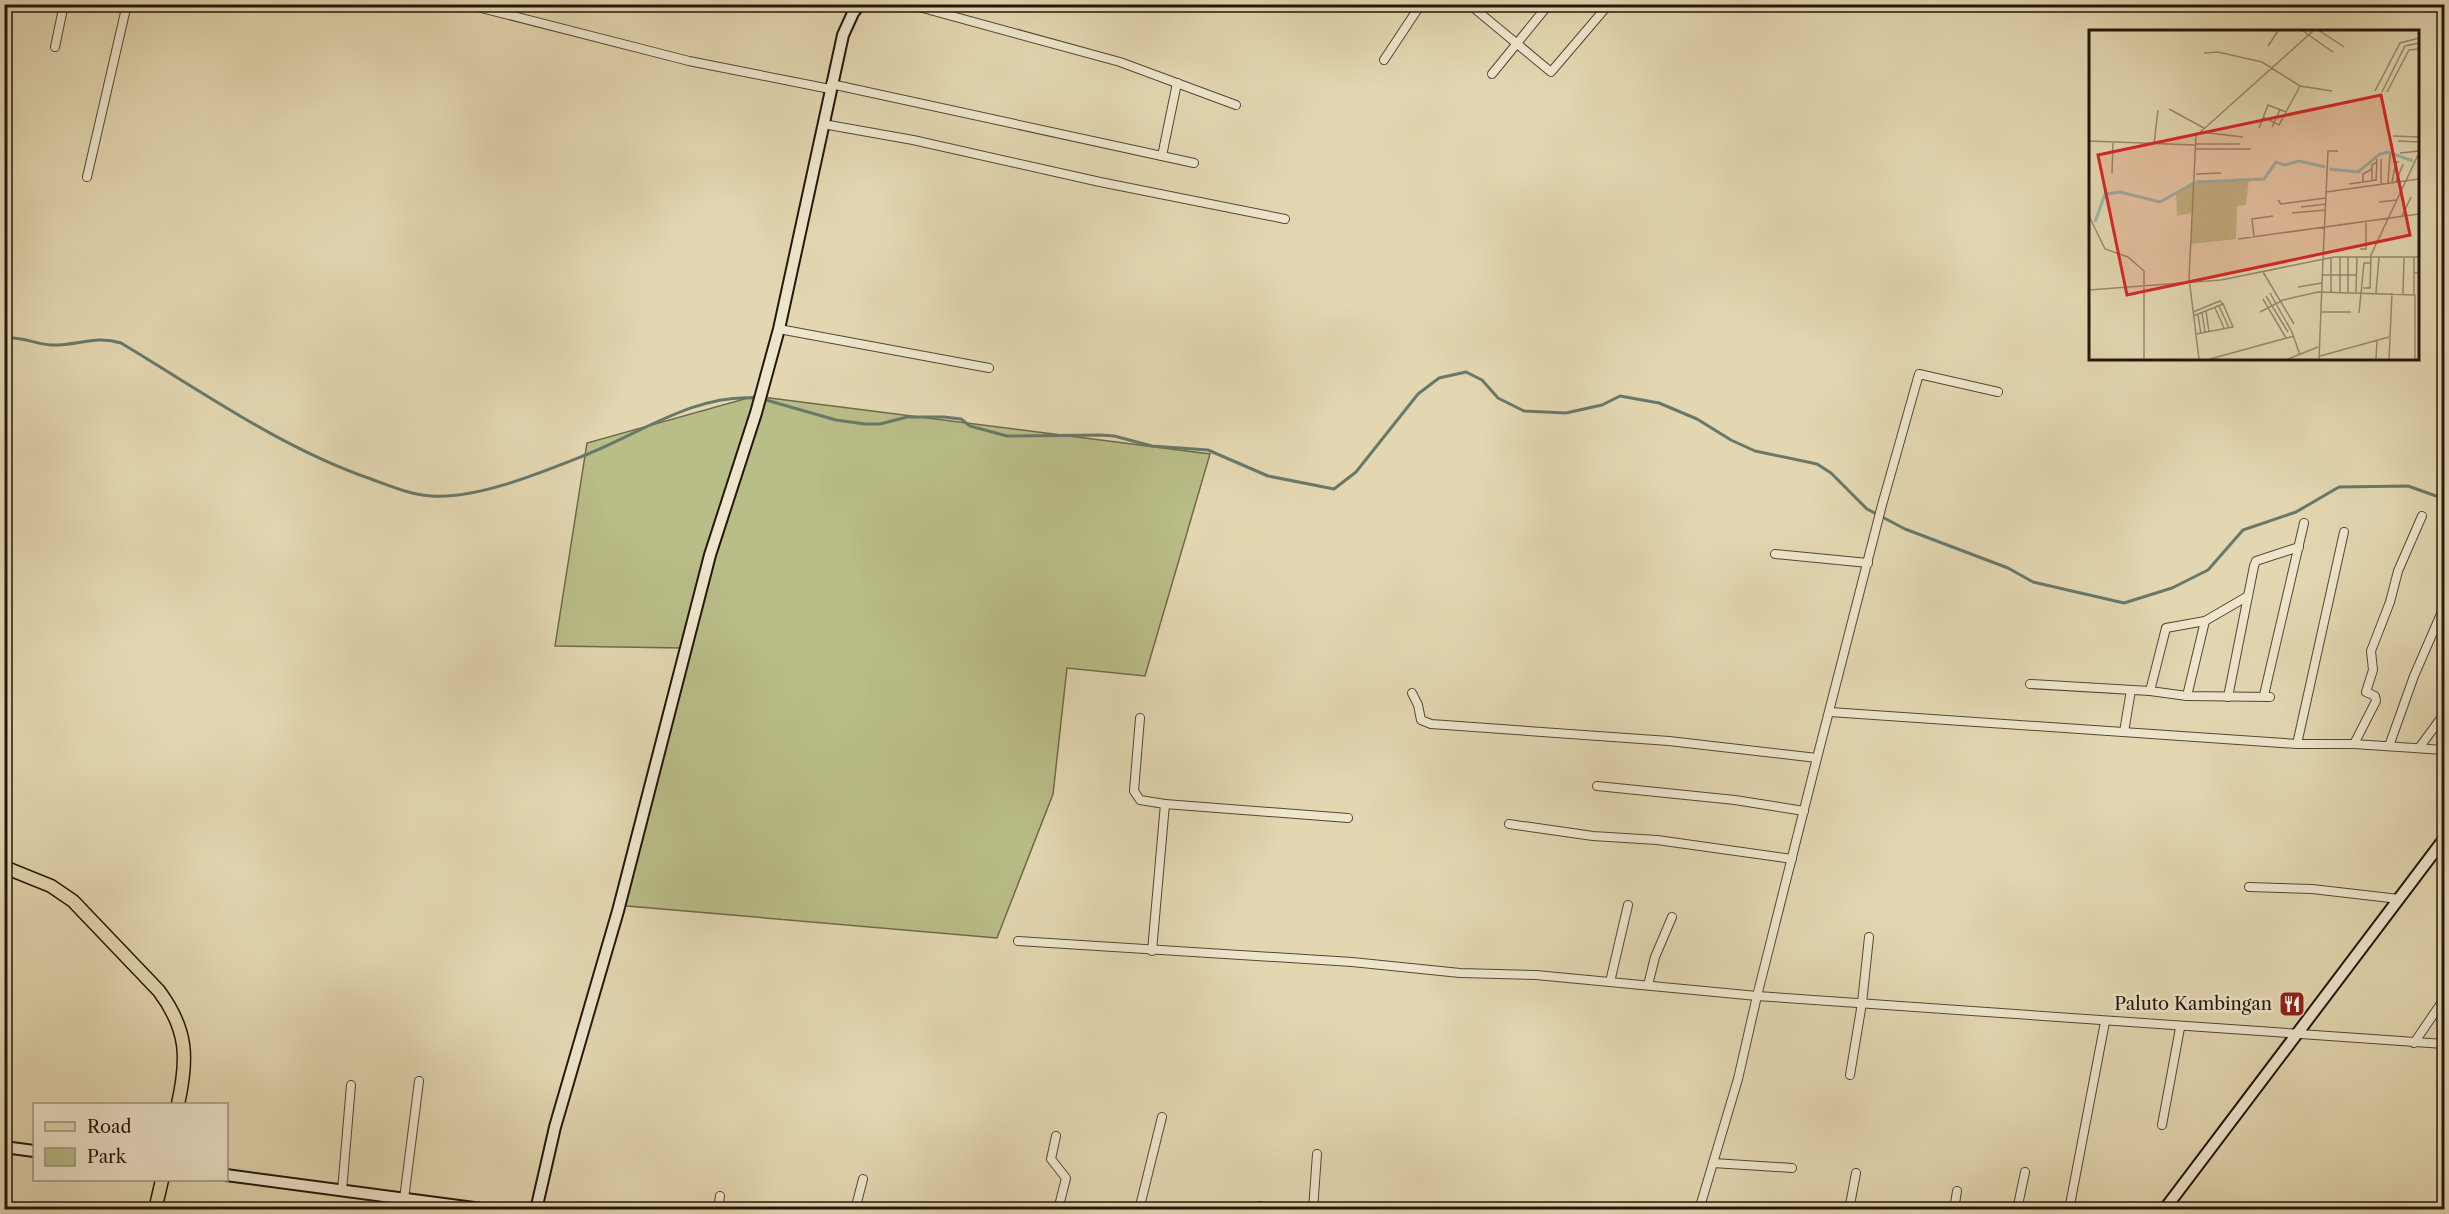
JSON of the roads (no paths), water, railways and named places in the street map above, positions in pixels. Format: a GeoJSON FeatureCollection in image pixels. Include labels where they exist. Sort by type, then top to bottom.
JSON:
{"type":"FeatureCollection","features":[{"type":"Feature","properties":{"kind":"main road"},"geometry":{"type":"LineString","coordinates":[[4,867],[51,885],[73,900],[159,992],[171,1008],[179,1025],[185,1059],[178,1103]]}},
{"type":"Feature","properties":{"kind":"main road"},"geometry":{"type":"LineString","coordinates":[[155,1209],[162,1181]]}},
{"type":"Feature","properties":{"kind":"street"},"geometry":{"type":"LineString","coordinates":[[55,46],[64,4]]}},
{"type":"Feature","properties":{"kind":"street"},"geometry":{"type":"LineString","coordinates":[[87,177],[127,4]]}},
{"type":"Feature","properties":{"kind":"street"},"geometry":{"type":"LineString","coordinates":[[466,4],[487,7],[689,60],[831,87],[1194,163]]}},
{"type":"Feature","properties":{"kind":"street"},"geometry":{"type":"LineString","coordinates":[[536,1209],[555,1127],[624,888],[710,555],[756,413],[778,329],[847,23],[860,4]]}},
{"type":"Feature","properties":{"kind":"street"},"geometry":{"type":"LineString","coordinates":[[908,4],[1120,62],[1236,105]]}},
{"type":"Feature","properties":{"kind":"street"},"geometry":{"type":"LineString","coordinates":[[1384,60],[1420,4]]}},
{"type":"Feature","properties":{"kind":"street"},"geometry":{"type":"LineString","coordinates":[[1469,4],[1551,72],[1609,4]]}},
{"type":"Feature","properties":{"kind":"street"},"geometry":{"type":"LineString","coordinates":[[1492,74],[1546,8],[1536,4]]}},
{"type":"Feature","properties":{"kind":"street"},"geometry":{"type":"LineString","coordinates":[[1162,156],[1177,83]]}},
{"type":"Feature","properties":{"kind":"street"},"geometry":{"type":"LineString","coordinates":[[823,124],[913,140],[1100,182],[1285,219]]}},
{"type":"Feature","properties":{"kind":"street"},"geometry":{"type":"LineString","coordinates":[[778,329],[989,368]]}},
{"type":"Feature","properties":{"kind":"street"},"geometry":{"type":"LineString","coordinates":[[1699,1209],[1738,1079],[1756,996],[1876,526],[1919,374],[1998,392]]}},
{"type":"Feature","properties":{"kind":"street"},"geometry":{"type":"LineString","coordinates":[[2354,744],[2376,701],[2375,696],[2366,692],[2373,670],[2371,651],[2390,602],[2398,571],[2422,516]]}},
{"type":"Feature","properties":{"kind":"street"},"geometry":{"type":"LineString","coordinates":[[2030,684],[2150,691],[2187,696],[2267,696],[2304,523]]}},
{"type":"Feature","properties":{"kind":"street"},"geometry":{"type":"LineString","coordinates":[[2297,744],[2344,532]]}},
{"type":"Feature","properties":{"kind":"street"},"geometry":{"type":"LineString","coordinates":[[2228,697],[2256,561],[2299,547]]}},
{"type":"Feature","properties":{"kind":"street"},"geometry":{"type":"LineString","coordinates":[[1775,554],[1868,563]]}},
{"type":"Feature","properties":{"kind":"street"},"geometry":{"type":"LineString","coordinates":[[2150,691],[2166,628],[2205,621],[2248,596]]}},
{"type":"Feature","properties":{"kind":"street"},"geometry":{"type":"LineString","coordinates":[[2389,746],[2414,676],[2445,607]]}},
{"type":"Feature","properties":{"kind":"street"},"geometry":{"type":"LineString","coordinates":[[2187,696],[2205,621]]}},
{"type":"Feature","properties":{"kind":"street"},"geometry":{"type":"LineString","coordinates":[[2124,732],[2131,690]]}},
{"type":"Feature","properties":{"kind":"street"},"geometry":{"type":"LineString","coordinates":[[1412,693],[1418,705],[1420,720],[1431,724],[1669,741],[1817,758]]}},
{"type":"Feature","properties":{"kind":"street"},"geometry":{"type":"LineString","coordinates":[[1830,712],[2297,744],[2354,744],[2445,750]]}},
{"type":"Feature","properties":{"kind":"street"},"geometry":{"type":"LineString","coordinates":[[2419,748],[2445,714]]}},
{"type":"Feature","properties":{"kind":"street"},"geometry":{"type":"LineString","coordinates":[[1140,718],[1134,791],[1140,800],[1165,804],[1348,818]]}},
{"type":"Feature","properties":{"kind":"street"},"geometry":{"type":"LineString","coordinates":[[1597,786],[1735,800],[1804,811]]}},
{"type":"Feature","properties":{"kind":"street"},"geometry":{"type":"LineString","coordinates":[[1152,951],[1165,804]]}},
{"type":"Feature","properties":{"kind":"street"},"geometry":{"type":"LineString","coordinates":[[1509,824],[1593,836],[1657,840],[1792,860]]}},
{"type":"Feature","properties":{"kind":"street"},"geometry":{"type":"LineString","coordinates":[[2164,1209],[2445,839]]}},
{"type":"Feature","properties":{"kind":"street"},"geometry":{"type":"LineString","coordinates":[[2249,887],[2312,889],[2399,899]]}},
{"type":"Feature","properties":{"kind":"street"},"geometry":{"type":"LineString","coordinates":[[1610,982],[1628,905]]}},
{"type":"Feature","properties":{"kind":"street"},"geometry":{"type":"LineString","coordinates":[[1648,985],[1655,957],[1672,917]]}},
{"type":"Feature","properties":{"kind":"street"},"geometry":{"type":"LineString","coordinates":[[1850,1074],[1862,1003],[1869,937]]}},
{"type":"Feature","properties":{"kind":"street"},"geometry":{"type":"LineString","coordinates":[[1018,941],[1536,975],[1756,996],[2180,1028],[2445,1044]]}},
{"type":"Feature","properties":{"kind":"street"},"geometry":{"type":"LineString","coordinates":[[2414,1043],[2445,999]]}},
{"type":"Feature","properties":{"kind":"street"},"geometry":{"type":"LineString","coordinates":[[2068,1209],[2105,1022]]}},
{"type":"Feature","properties":{"kind":"street"},"geometry":{"type":"LineString","coordinates":[[2162,1125],[2180,1028]]}},
{"type":"Feature","properties":{"kind":"street"},"geometry":{"type":"LineString","coordinates":[[404,1199],[418,1081]]}},
{"type":"Feature","properties":{"kind":"street"},"geometry":{"type":"LineString","coordinates":[[342,1191],[351,1085]]}},
{"type":"Feature","properties":{"kind":"street"},"geometry":{"type":"LineString","coordinates":[[1139,1209],[1162,1118]]}},
{"type":"Feature","properties":{"kind":"street"},"geometry":{"type":"LineString","coordinates":[[1056,1137],[1051,1159],[1066,1178],[1058,1209]]}},
{"type":"Feature","properties":{"kind":"street"},"geometry":{"type":"LineString","coordinates":[[4,1147],[33,1151]]}},
{"type":"Feature","properties":{"kind":"street"},"geometry":{"type":"LineString","coordinates":[[1313,1209],[1317,1154]]}},
{"type":"Feature","properties":{"kind":"street"},"geometry":{"type":"LineString","coordinates":[[1713,1163],[1791,1168]]}},
{"type":"Feature","properties":{"kind":"street"},"geometry":{"type":"LineString","coordinates":[[2017,1209],[2025,1172]]}},
{"type":"Feature","properties":{"kind":"street"},"geometry":{"type":"LineString","coordinates":[[1849,1209],[1856,1173]]}},
{"type":"Feature","properties":{"kind":"street"},"geometry":{"type":"LineString","coordinates":[[228,1176],[489,1209]]}},
{"type":"Feature","properties":{"kind":"street"},"geometry":{"type":"LineString","coordinates":[[855,1209],[862,1179]]}},
{"type":"Feature","properties":{"kind":"street"},"geometry":{"type":"LineString","coordinates":[[1954,1209],[1957,1191]]}},
{"type":"Feature","properties":{"kind":"street"},"geometry":{"type":"LineString","coordinates":[[718,1209],[720,1196]]}},
{"type":"Feature","properties":{"kind":"waterway"},"geometry":{"type":"LineString","coordinates":[[4,338],[51,345],[94,340],[121,343],[243,418],[306,452],[393,487],[432,496],[450,496],[491,489],[588,454],[690,408],[732,398],[754,398]]}},
{"type":"Feature","properties":{"kind":"waterway"},"geometry":{"type":"LineString","coordinates":[[766,400],[836,420],[865,424],[880,424],[907,417],[944,417],[961,419],[970,426],[1007,436],[1100,435],[1114,436],[1152,446],[1208,450],[1268,476],[1334,489],[1356,472],[1418,394],[1439,378],[1466,372],[1482,380],[1498,398],[1524,411],[1566,413],[1602,405],[1620,396],[1659,403],[1697,419],[1731,440],[1755,451],[1817,464],[1831,473],[1867,509],[1905,529],[2008,568],[2033,582],[2124,603],[2172,588],[2208,570],[2243,530],[2296,512],[2339,487],[2408,486],[2439,497],[2444,502]]}},
{"type":"Feature","properties":{"kind":"place","name":"Paluto Kambingan"},"geometry":{"type":"Point","coordinates":[2292,1004]}}]}
